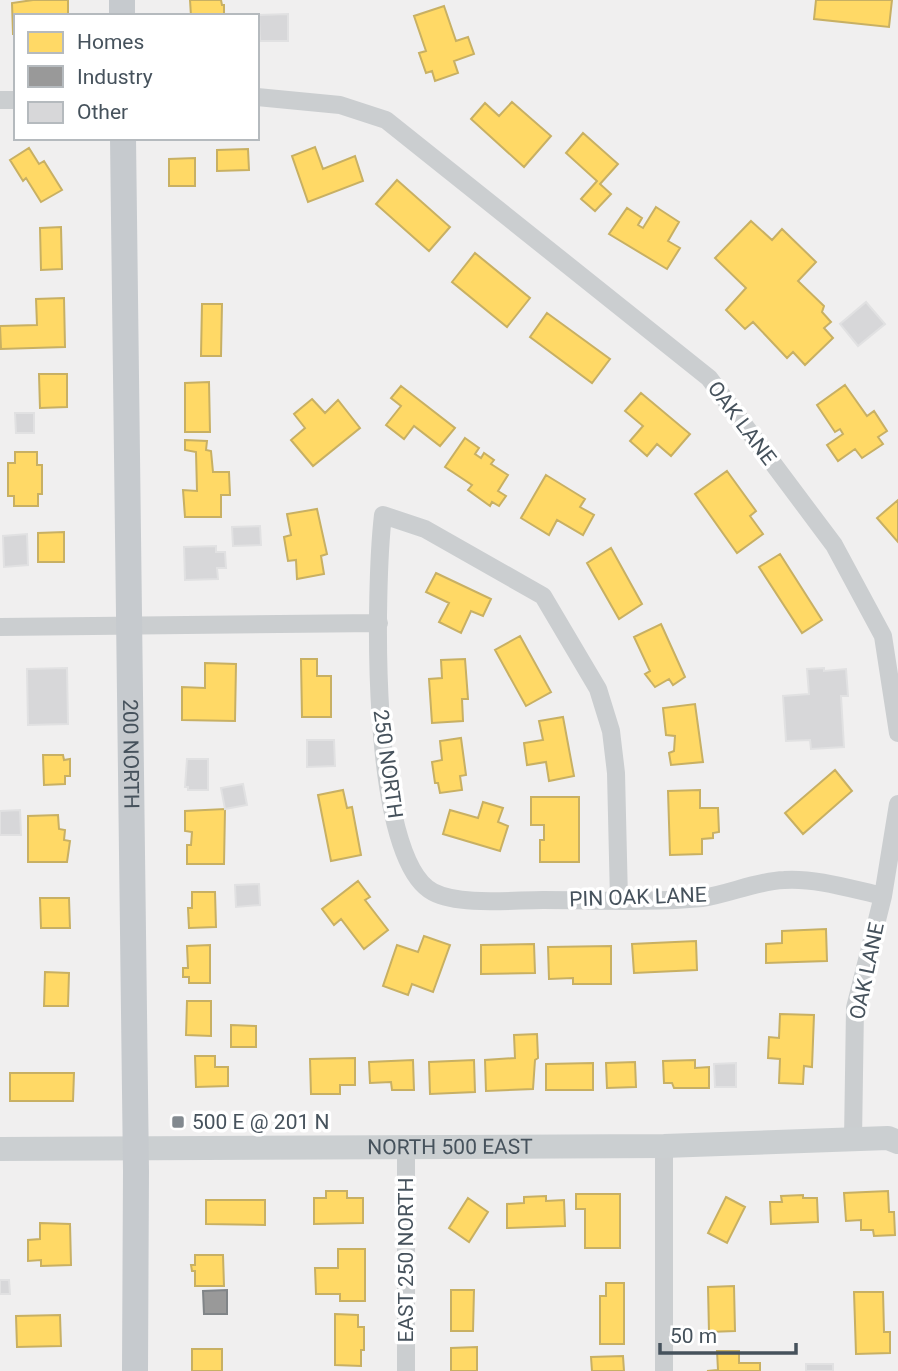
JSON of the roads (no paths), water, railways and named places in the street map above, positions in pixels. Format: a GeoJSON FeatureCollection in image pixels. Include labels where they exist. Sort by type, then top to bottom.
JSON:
{"type":"FeatureCollection","features":[{"type":"Feature","properties":{"kind":"main road","name":"200 NORTH"},"geometry":{"type":"LineString","coordinates":[[123,140],[135,1150],[135,1371]]}},
{"type":"Feature","properties":{"kind":"street","name":"OAK LANE"},"geometry":{"type":"LineString","coordinates":[[259,97],[340,104],[386,120],[709,378],[834,545],[890,634],[898,733]]}},
{"type":"Feature","properties":{"kind":"street","name":"250 NORTH"},"geometry":{"type":"LineString","coordinates":[[433,892],[414,876],[403,853],[391,804],[380,724],[378,555],[383,515],[425,528],[543,596],[597,689],[611,731],[616,773],[619,900]]}},
{"type":"Feature","properties":{"kind":"street"},"geometry":{"type":"LineString","coordinates":[[0,627],[379,623]]}},
{"type":"Feature","properties":{"kind":"street","name":"OAK LANE"},"geometry":{"type":"LineString","coordinates":[[853,1140],[855,1008],[883,895],[898,804]]}},
{"type":"Feature","properties":{"kind":"street","name":"PIN OAK LANE"},"geometry":{"type":"LineString","coordinates":[[433,892],[460,900],[702,898],[783,880],[817,882],[883,895]]}},
{"type":"Feature","properties":{"kind":"street","name":"NORTH 500 EAST"},"geometry":{"type":"LineString","coordinates":[[0,1149],[664,1146],[888,1138],[898,1142]]}},
{"type":"Feature","properties":{"kind":"street"},"geometry":{"type":"LineString","coordinates":[[664,1146],[664,1371]]}},
{"type":"Feature","properties":{"kind":"street","name":"EAST 250 NORTH"},"geometry":{"type":"LineString","coordinates":[[406,1149],[406,1371]]}},
{"type":"Feature","properties":{"kind":"place","name":"500 E @ 201 N"},"geometry":{"type":"Point","coordinates":[178,1122]}}]}
